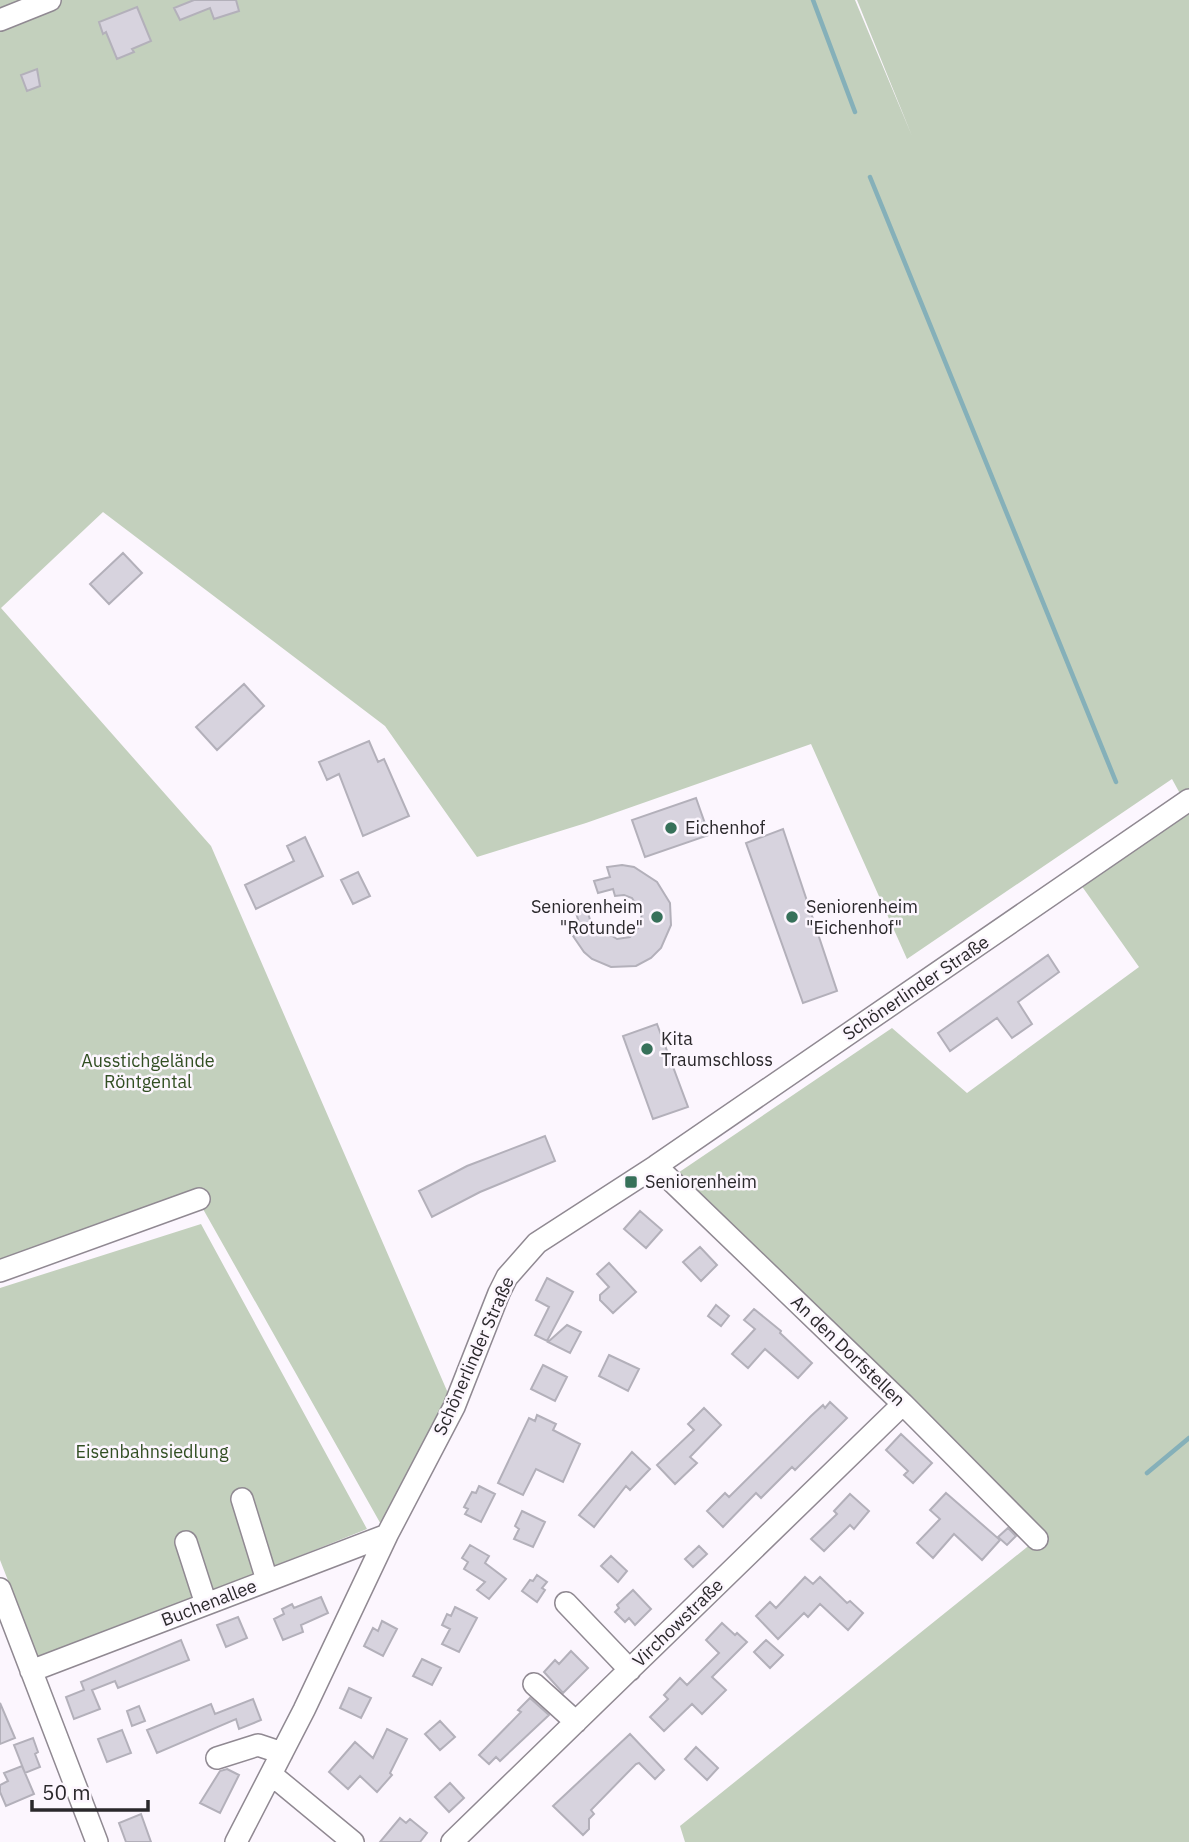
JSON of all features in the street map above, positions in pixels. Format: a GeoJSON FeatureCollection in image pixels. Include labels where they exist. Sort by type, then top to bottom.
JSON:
{"type":"FeatureCollection","features":[{"type":"Feature","properties":{"kind":"street"},"geometry":{"type":"LineString","coordinates":[[0,20],[50,0]]}},
{"type":"Feature","properties":{"kind":"street","name":"Schönerlinder Straße"},"geometry":{"type":"LineString","coordinates":[[236,1842],[387,1535],[454,1407],[507,1277],[537,1243],[656,1166],[1189,800]]}},
{"type":"Feature","properties":{"kind":"street","name":"An den Dorfstellen"},"geometry":{"type":"LineString","coordinates":[[656,1166],[903,1404],[1037,1539]]}},
{"type":"Feature","properties":{"kind":"street"},"geometry":{"type":"LineString","coordinates":[[0,1271],[199,1199]]}},
{"type":"Feature","properties":{"kind":"street","name":"Virchowstraße"},"geometry":{"type":"LineString","coordinates":[[452,1842],[903,1404]]}},
{"type":"Feature","properties":{"kind":"street"},"geometry":{"type":"LineString","coordinates":[[242,1499],[267,1580]]}},
{"type":"Feature","properties":{"kind":"street","name":"Buchenallee"},"geometry":{"type":"LineString","coordinates":[[32,1671],[387,1535]]}},
{"type":"Feature","properties":{"kind":"street"},"geometry":{"type":"LineString","coordinates":[[186,1542],[206,1604]]}},
{"type":"Feature","properties":{"kind":"street"},"geometry":{"type":"LineString","coordinates":[[0,1589],[97,1842]]}},
{"type":"Feature","properties":{"kind":"street"},"geometry":{"type":"LineString","coordinates":[[566,1603],[629,1670]]}},
{"type":"Feature","properties":{"kind":"street"},"geometry":{"type":"LineString","coordinates":[[534,1684],[576,1722]]}},
{"type":"Feature","properties":{"kind":"street"},"geometry":{"type":"LineString","coordinates":[[217,1758],[258,1745],[282,1753]]}},
{"type":"Feature","properties":{"kind":"street"},"geometry":{"type":"LineString","coordinates":[[270,1776],[353,1842]]}},
{"type":"Feature","properties":{"kind":"green space","name":"Ausstichgelände Röntgental"},"geometry":{"type":"Polygon","coordinates":[[[0,0],[855,0],[912,136],[857,0],[1189,0],[1189,810],[1172,779],[907,959],[811,744],[586,823],[477,857],[385,726],[103,512],[1,608],[211,846],[454,1407],[387,1535],[203,1209],[0,1273],[0,0]]]}},
{"type":"Feature","properties":{"kind":"green space"},"geometry":{"type":"Polygon","coordinates":[[[1189,813],[1189,1842],[685,1842],[680,1826],[1037,1539],[669,1179],[892,1028],[967,1093],[1139,967],[1081,885],[1189,813]]]}},
{"type":"Feature","properties":{"kind":"green space","name":"Eisenbahnsiedlung"},"geometry":{"type":"Polygon","coordinates":[[[201,1224],[367,1529],[39,1660],[0,1560],[0,1288],[201,1224]]]}},
{"type":"Feature","properties":{"kind":"building"},"geometry":{"type":"Polygon","coordinates":[[[194,0],[236,0],[239,11],[214,19],[210,8],[180,20],[174,8],[194,0]]]}},
{"type":"Feature","properties":{"kind":"building"},"geometry":{"type":"Polygon","coordinates":[[[137,7],[151,41],[117,59],[99,22],[137,7]]]}},
{"type":"Feature","properties":{"kind":"building"},"geometry":{"type":"Polygon","coordinates":[[[37,69],[40,86],[27,91],[21,75],[37,69]]]}},
{"type":"Feature","properties":{"kind":"building"},"geometry":{"type":"Polygon","coordinates":[[[123,553],[142,573],[109,604],[90,584],[123,553]]]}},
{"type":"Feature","properties":{"kind":"building"},"geometry":{"type":"Polygon","coordinates":[[[244,684],[264,706],[217,750],[196,727],[244,684]]]}},
{"type":"Feature","properties":{"kind":"building"},"geometry":{"type":"Polygon","coordinates":[[[369,741],[378,762],[384,759],[409,816],[363,836],[339,774],[327,780],[319,762],[369,741]]]}},
{"type":"Feature","properties":{"kind":"building","name":"Eichenhof"},"geometry":{"type":"Polygon","coordinates":[[[696,798],[709,835],[645,857],[632,820],[696,798]]]}},
{"type":"Feature","properties":{"kind":"building","name":"Seniorenheim \"Eichenhof\""},"geometry":{"type":"Polygon","coordinates":[[[783,829],[837,991],[803,1003],[746,843],[783,829]]]}},
{"type":"Feature","properties":{"kind":"building"},"geometry":{"type":"Polygon","coordinates":[[[305,837],[323,876],[256,909],[245,885],[294,861],[287,846],[305,837]]]}},
{"type":"Feature","properties":{"kind":"building","name":"Seniorenheim \"Rotunde\""},"geometry":{"type":"Polygon","coordinates":[[[607,867],[634,867],[657,882],[670,903],[671,925],[661,948],[651,958],[636,966],[611,967],[592,959],[573,936],[582,932],[576,913],[587,910],[592,926],[600,923],[603,930],[617,939],[630,937],[639,927],[642,914],[632,898],[615,896],[613,889],[598,893],[594,881],[610,877],[607,867]]]}},
{"type":"Feature","properties":{"kind":"building"},"geometry":{"type":"Polygon","coordinates":[[[358,872],[370,896],[353,904],[341,880],[358,872]]]}},
{"type":"Feature","properties":{"kind":"building"},"geometry":{"type":"Polygon","coordinates":[[[1048,955],[1059,972],[1018,1002],[1032,1024],[1012,1038],[997,1018],[950,1051],[938,1033],[1048,955]]]}},
{"type":"Feature","properties":{"kind":"building"},"geometry":{"type":"Polygon","coordinates":[[[657,1024],[688,1107],[653,1119],[623,1036],[657,1024]]]}},
{"type":"Feature","properties":{"kind":"building"},"geometry":{"type":"Polygon","coordinates":[[[545,1136],[555,1161],[480,1192],[432,1217],[419,1191],[467,1166],[545,1136]]]}},
{"type":"Feature","properties":{"kind":"building"},"geometry":{"type":"Polygon","coordinates":[[[640,1211],[662,1230],[646,1248],[624,1229],[640,1211]]]}},
{"type":"Feature","properties":{"kind":"building"},"geometry":{"type":"Polygon","coordinates":[[[700,1247],[717,1265],[701,1281],[683,1262],[700,1247]]]}},
{"type":"Feature","properties":{"kind":"building"},"geometry":{"type":"Polygon","coordinates":[[[609,1263],[636,1292],[613,1313],[600,1300],[600,1295],[609,1287],[597,1274],[609,1263]]]}},
{"type":"Feature","properties":{"kind":"building"},"geometry":{"type":"Polygon","coordinates":[[[547,1278],[573,1292],[547,1341],[535,1335],[549,1307],[536,1300],[547,1278]]]}},
{"type":"Feature","properties":{"kind":"building"},"geometry":{"type":"Polygon","coordinates":[[[716,1305],[729,1316],[721,1326],[708,1316],[716,1305]]]}},
{"type":"Feature","properties":{"kind":"building"},"geometry":{"type":"Polygon","coordinates":[[[754,1309],[781,1331],[780,1333],[812,1363],[798,1378],[765,1349],[748,1368],[732,1354],[755,1329],[744,1320],[754,1309]]]}},
{"type":"Feature","properties":{"kind":"building"},"geometry":{"type":"Polygon","coordinates":[[[567,1325],[581,1332],[570,1353],[548,1342],[567,1325]]]}},
{"type":"Feature","properties":{"kind":"building"},"geometry":{"type":"Polygon","coordinates":[[[609,1355],[639,1369],[628,1391],[599,1376],[609,1355]]]}},
{"type":"Feature","properties":{"kind":"building"},"geometry":{"type":"Polygon","coordinates":[[[543,1365],[567,1377],[555,1401],[531,1389],[543,1365]]]}},
{"type":"Feature","properties":{"kind":"building"},"geometry":{"type":"Polygon","coordinates":[[[830,1402],[847,1418],[795,1470],[792,1467],[761,1498],[756,1493],[723,1527],[707,1511],[725,1493],[729,1497],[811,1416],[830,1402]]]}},
{"type":"Feature","properties":{"kind":"building"},"geometry":{"type":"Polygon","coordinates":[[[704,1408],[721,1425],[690,1457],[697,1463],[675,1484],[657,1465],[694,1430],[688,1424],[704,1408]]]}},
{"type":"Feature","properties":{"kind":"building"},"geometry":{"type":"Polygon","coordinates":[[[537,1415],[556,1424],[553,1430],[580,1444],[563,1482],[536,1469],[523,1495],[498,1483],[529,1418],[535,1421],[537,1415]]]}},
{"type":"Feature","properties":{"kind":"building"},"geometry":{"type":"Polygon","coordinates":[[[901,1434],[932,1463],[913,1483],[904,1475],[908,1471],[886,1450],[901,1434]]]}},
{"type":"Feature","properties":{"kind":"building"},"geometry":{"type":"Polygon","coordinates":[[[632,1452],[650,1469],[630,1490],[626,1486],[594,1527],[579,1515],[632,1452]]]}},
{"type":"Feature","properties":{"kind":"building"},"geometry":{"type":"Polygon","coordinates":[[[479,1486],[495,1494],[481,1522],[465,1514],[468,1509],[464,1507],[472,1492],[476,1493],[479,1486]]]}},
{"type":"Feature","properties":{"kind":"building"},"geometry":{"type":"Polygon","coordinates":[[[946,1493],[1000,1540],[982,1560],[954,1534],[933,1558],[917,1543],[940,1519],[930,1510],[946,1493]]]}},
{"type":"Feature","properties":{"kind":"building"},"geometry":{"type":"Polygon","coordinates":[[[850,1494],[869,1511],[854,1529],[850,1525],[824,1551],[811,1539],[837,1514],[834,1511],[850,1494]]]}},
{"type":"Feature","properties":{"kind":"building"},"geometry":{"type":"Polygon","coordinates":[[[522,1511],[545,1522],[533,1547],[514,1539],[519,1529],[515,1526],[522,1511]]]}},
{"type":"Feature","properties":{"kind":"building"},"geometry":{"type":"Polygon","coordinates":[[[1008,1528],[1016,1536],[1007,1545],[998,1537],[1008,1528]]]}},
{"type":"Feature","properties":{"kind":"building"},"geometry":{"type":"Polygon","coordinates":[[[470,1545],[489,1556],[485,1563],[506,1579],[489,1599],[477,1590],[485,1582],[464,1569],[468,1562],[462,1558],[470,1545]]]}},
{"type":"Feature","properties":{"kind":"building"},"geometry":{"type":"Polygon","coordinates":[[[699,1546],[707,1554],[693,1567],[685,1559],[699,1546]]]}},
{"type":"Feature","properties":{"kind":"building"},"geometry":{"type":"Polygon","coordinates":[[[611,1556],[627,1571],[618,1582],[601,1566],[611,1556]]]}},
{"type":"Feature","properties":{"kind":"building"},"geometry":{"type":"Polygon","coordinates":[[[537,1575],[547,1582],[537,1602],[522,1591],[537,1575]]]}},
{"type":"Feature","properties":{"kind":"building"},"geometry":{"type":"Polygon","coordinates":[[[805,1577],[813,1584],[820,1577],[847,1603],[850,1601],[863,1613],[848,1630],[820,1604],[808,1617],[804,1613],[778,1639],[756,1616],[770,1602],[776,1608],[805,1577]]]}},
{"type":"Feature","properties":{"kind":"building"},"geometry":{"type":"Polygon","coordinates":[[[633,1590],[651,1609],[635,1625],[629,1618],[625,1622],[615,1612],[619,1608],[617,1605],[633,1590]]]}},
{"type":"Feature","properties":{"kind":"building"},"geometry":{"type":"Polygon","coordinates":[[[321,1597],[328,1613],[301,1625],[303,1632],[283,1640],[274,1619],[284,1614],[282,1609],[292,1604],[294,1608],[321,1597]]]}},
{"type":"Feature","properties":{"kind":"building"},"geometry":{"type":"Polygon","coordinates":[[[455,1607],[477,1618],[459,1652],[442,1644],[450,1629],[442,1625],[447,1614],[451,1616],[455,1607]]]}},
{"type":"Feature","properties":{"kind":"building"},"geometry":{"type":"Polygon","coordinates":[[[238,1617],[247,1638],[226,1647],[217,1625],[238,1617]]]}},
{"type":"Feature","properties":{"kind":"building"},"geometry":{"type":"Polygon","coordinates":[[[382,1621],[397,1629],[383,1656],[364,1646],[373,1628],[378,1631],[382,1621]]]}},
{"type":"Feature","properties":{"kind":"building"},"geometry":{"type":"Polygon","coordinates":[[[722,1623],[747,1642],[712,1677],[726,1690],[702,1714],[692,1704],[664,1731],[650,1717],[668,1699],[664,1695],[680,1678],[687,1685],[719,1653],[706,1640],[722,1623]]]}},
{"type":"Feature","properties":{"kind":"building"},"geometry":{"type":"Polygon","coordinates":[[[181,1640],[189,1660],[118,1688],[115,1681],[92,1690],[100,1709],[74,1719],[66,1697],[84,1690],[81,1682],[181,1640]]]}},
{"type":"Feature","properties":{"kind":"building"},"geometry":{"type":"Polygon","coordinates":[[[766,1640],[783,1655],[770,1668],[754,1652],[766,1640]]]}},
{"type":"Feature","properties":{"kind":"building"},"geometry":{"type":"Polygon","coordinates":[[[571,1651],[588,1668],[563,1693],[544,1672],[555,1660],[559,1664],[571,1651]]]}},
{"type":"Feature","properties":{"kind":"building"},"geometry":{"type":"Polygon","coordinates":[[[422,1659],[441,1668],[432,1685],[413,1676],[422,1659]]]}},
{"type":"Feature","properties":{"kind":"building"},"geometry":{"type":"Polygon","coordinates":[[[349,1688],[371,1698],[361,1718],[340,1708],[349,1688]]]}},
{"type":"Feature","properties":{"kind":"building"},"geometry":{"type":"Polygon","coordinates":[[[530,1698],[549,1715],[500,1761],[496,1757],[489,1764],[479,1755],[521,1712],[518,1710],[530,1698]]]}},
{"type":"Feature","properties":{"kind":"building"},"geometry":{"type":"Polygon","coordinates":[[[253,1699],[261,1720],[239,1729],[236,1719],[157,1753],[147,1730],[211,1704],[215,1714],[253,1699]]]}},
{"type":"Feature","properties":{"kind":"building"},"geometry":{"type":"Polygon","coordinates":[[[0,1703],[15,1738],[0,1744],[0,1703]]]}},
{"type":"Feature","properties":{"kind":"building"},"geometry":{"type":"Polygon","coordinates":[[[139,1706],[145,1721],[132,1726],[127,1711],[139,1706]]]}},
{"type":"Feature","properties":{"kind":"building"},"geometry":{"type":"Polygon","coordinates":[[[440,1721],[455,1737],[440,1750],[425,1734],[440,1721]]]}},
{"type":"Feature","properties":{"kind":"building"},"geometry":{"type":"Polygon","coordinates":[[[387,1729],[407,1739],[390,1773],[392,1775],[377,1792],[360,1776],[348,1789],[329,1772],[355,1742],[373,1758],[387,1729]]]}},
{"type":"Feature","properties":{"kind":"building"},"geometry":{"type":"Polygon","coordinates":[[[122,1730],[131,1753],[107,1762],[98,1739],[122,1730]]]}},
{"type":"Feature","properties":{"kind":"building"},"geometry":{"type":"Polygon","coordinates":[[[630,1734],[664,1770],[655,1779],[639,1763],[636,1764],[591,1810],[594,1814],[589,1819],[589,1829],[583,1835],[553,1806],[630,1734]]]}},
{"type":"Feature","properties":{"kind":"building"},"geometry":{"type":"Polygon","coordinates":[[[33,1738],[40,1767],[25,1773],[14,1745],[33,1738]]]}},
{"type":"Feature","properties":{"kind":"building"},"geometry":{"type":"Polygon","coordinates":[[[696,1747],[718,1768],[707,1780],[685,1759],[696,1747]]]}},
{"type":"Feature","properties":{"kind":"building"},"geometry":{"type":"Polygon","coordinates":[[[22,1766],[34,1794],[6,1806],[0,1792],[0,1785],[8,1781],[4,1773],[22,1766]]]}},
{"type":"Feature","properties":{"kind":"building"},"geometry":{"type":"Polygon","coordinates":[[[227,1769],[239,1775],[220,1813],[200,1803],[220,1771],[227,1769]]]}},
{"type":"Feature","properties":{"kind":"building"},"geometry":{"type":"Polygon","coordinates":[[[450,1783],[464,1798],[449,1812],[435,1797],[450,1783]]]}},
{"type":"Feature","properties":{"kind":"building"},"geometry":{"type":"Polygon","coordinates":[[[141,1814],[151,1842],[126,1842],[119,1823],[141,1814]]]}},
{"type":"Feature","properties":{"kind":"building"},"geometry":{"type":"Polygon","coordinates":[[[400,1818],[406,1823],[410,1819],[427,1833],[420,1842],[380,1842],[400,1818]]]}},
{"type":"Feature","properties":{"kind":"waterway"},"geometry":{"type":"LineString","coordinates":[[813,0],[855,112]]}},
{"type":"Feature","properties":{"kind":"waterway"},"geometry":{"type":"LineString","coordinates":[[870,177],[1116,782]]}},
{"type":"Feature","properties":{"kind":"waterway"},"geometry":{"type":"LineString","coordinates":[[1147,1473],[1189,1438]]}},
{"type":"Feature","properties":{"kind":"place","name":"Eichenhof"},"geometry":{"type":"Point","coordinates":[671,828]}},
{"type":"Feature","properties":{"kind":"place","name":"Seniorenheim \"Rotunde\""},"geometry":{"type":"Point","coordinates":[657,917]}},
{"type":"Feature","properties":{"kind":"place","name":"Seniorenheim \"Eichenhof\""},"geometry":{"type":"Point","coordinates":[792,917]}},
{"type":"Feature","properties":{"kind":"place","name":"Kita Traumschloss"},"geometry":{"type":"Point","coordinates":[647,1049]}},
{"type":"Feature","properties":{"kind":"place","name":"Seniorenheim"},"geometry":{"type":"Point","coordinates":[631,1182]}}]}
